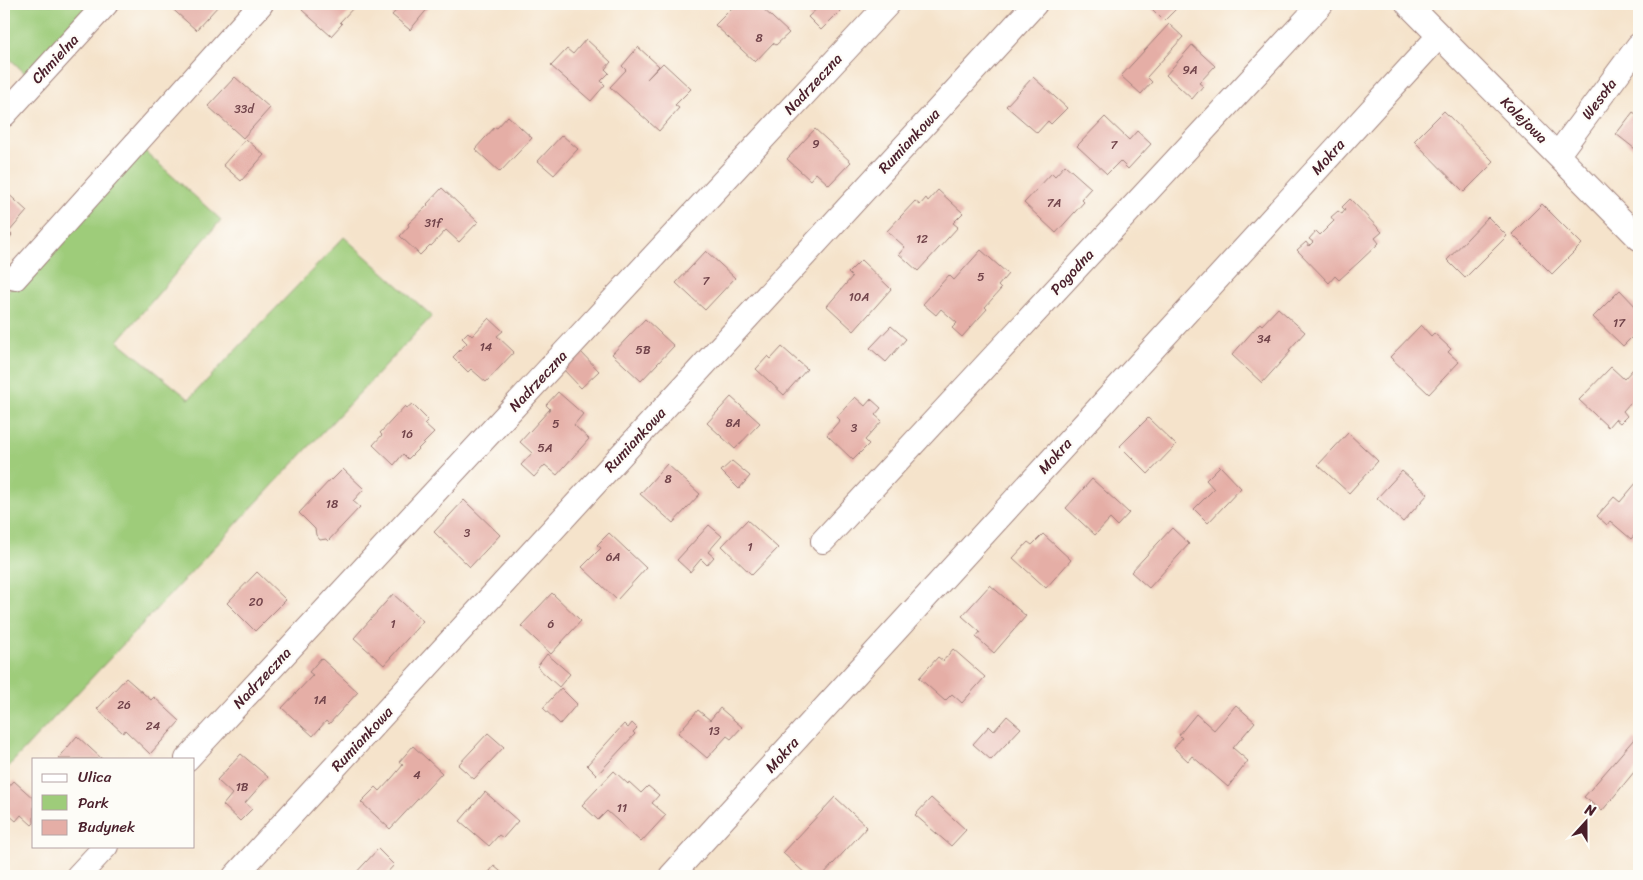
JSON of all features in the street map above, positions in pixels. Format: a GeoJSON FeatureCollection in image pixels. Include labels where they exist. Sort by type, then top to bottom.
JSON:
{"type":"FeatureCollection","features":[{"type":"Feature","properties":{"kind":"street","name":"Chmielna"},"geometry":{"type":"LineString","coordinates":[[4,115],[106,4]]}},
{"type":"Feature","properties":{"kind":"street"},"geometry":{"type":"LineString","coordinates":[[15,278],[261,4]]}},
{"type":"Feature","properties":{"kind":"street","name":"Nadrzeczna"},"geometry":{"type":"LineString","coordinates":[[188,758],[888,4]]}},
{"type":"Feature","properties":{"kind":"street","name":"Rumiankowa"},"geometry":{"type":"LineString","coordinates":[[235,876],[1035,4]]}},
{"type":"Feature","properties":{"kind":"street","name":"Pogodna"},"geometry":{"type":"LineString","coordinates":[[823,541],[1321,4]]}},
{"type":"Feature","properties":{"kind":"street","name":"Kolejowa"},"geometry":{"type":"LineString","coordinates":[[1408,4],[1639,238]]}},
{"type":"Feature","properties":{"kind":"street","name":"Mokra"},"geometry":{"type":"LineString","coordinates":[[671,876],[1439,36]]}},
{"type":"Feature","properties":{"kind":"street","name":"Wesoła"},"geometry":{"type":"LineString","coordinates":[[1558,154],[1639,45]]}},
{"type":"Feature","properties":{"kind":"street"},"geometry":{"type":"LineString","coordinates":[[78,876],[104,848]]}},
{"type":"Feature","properties":{"kind":"green space"},"geometry":{"type":"Polygon","coordinates":[[[4,4],[93,4],[29,77],[4,53],[4,4]]]}},
{"type":"Feature","properties":{"kind":"green space"},"geometry":{"type":"Polygon","coordinates":[[[138,145],[221,220],[118,341],[189,399],[344,237],[432,316],[4,771],[4,295],[138,145]]]}},
{"type":"Feature","properties":{"kind":"building"},"geometry":{"type":"Polygon","coordinates":[[[167,4],[220,4],[196,30],[167,4]]]}},
{"type":"Feature","properties":{"kind":"building"},"geometry":{"type":"Polygon","coordinates":[[[309,4],[357,4],[340,22],[342,24],[331,36],[302,10],[309,4]]]}},
{"type":"Feature","properties":{"kind":"building"},"geometry":{"type":"Polygon","coordinates":[[[402,4],[425,4],[429,7],[410,30],[392,15],[402,4]]]}},
{"type":"Feature","properties":{"kind":"building"},"geometry":{"type":"Polygon","coordinates":[[[736,4],[758,4],[789,33],[776,45],[773,43],[755,62],[715,25],[736,4]]]}},
{"type":"Feature","properties":{"kind":"building"},"geometry":{"type":"Polygon","coordinates":[[[822,4],[833,4],[840,11],[821,30],[808,17],[822,4]]]}},
{"type":"Feature","properties":{"kind":"building"},"geometry":{"type":"Polygon","coordinates":[[[1181,4],[1164,21],[1148,5],[1181,4]]]}},
{"type":"Feature","properties":{"kind":"building"},"geometry":{"type":"Polygon","coordinates":[[[1169,24],[1183,37],[1147,77],[1152,82],[1141,94],[1121,76],[1169,24]]]}},
{"type":"Feature","properties":{"kind":"building"},"geometry":{"type":"Polygon","coordinates":[[[586,39],[611,62],[605,69],[609,73],[601,81],[605,85],[591,101],[551,66],[567,49],[573,54],[586,39]]]}},
{"type":"Feature","properties":{"kind":"building"},"geometry":{"type":"Polygon","coordinates":[[[1192,45],[1215,66],[1199,83],[1203,86],[1192,99],[1166,75],[1192,45]]]}},
{"type":"Feature","properties":{"kind":"building"},"geometry":{"type":"Polygon","coordinates":[[[638,47],[659,66],[647,79],[663,63],[691,89],[675,105],[679,108],[659,131],[610,87],[626,70],[622,66],[638,47]]]}},
{"type":"Feature","properties":{"kind":"building"},"geometry":{"type":"Polygon","coordinates":[[[235,77],[270,108],[243,138],[208,106],[235,77]]]}},
{"type":"Feature","properties":{"kind":"building"},"geometry":{"type":"Polygon","coordinates":[[[1033,77],[1067,108],[1051,124],[1048,121],[1037,133],[1006,106],[1033,77]]]}},
{"type":"Feature","properties":{"kind":"building"},"geometry":{"type":"Polygon","coordinates":[[[1444,111],[1494,162],[1464,192],[1414,141],[1444,111]]]}},
{"type":"Feature","properties":{"kind":"building"},"geometry":{"type":"Polygon","coordinates":[[[1633,112],[1639,116],[1639,152],[1616,134],[1633,112]]]}},
{"type":"Feature","properties":{"kind":"building"},"geometry":{"type":"Polygon","coordinates":[[[508,116],[532,138],[500,172],[475,149],[508,116]]]}},
{"type":"Feature","properties":{"kind":"building"},"geometry":{"type":"Polygon","coordinates":[[[1105,117],[1129,140],[1137,131],[1151,144],[1128,169],[1120,161],[1107,174],[1077,146],[1105,117]]]}},
{"type":"Feature","properties":{"kind":"building"},"geometry":{"type":"Polygon","coordinates":[[[815,129],[851,162],[829,185],[816,173],[810,180],[787,159],[815,129]]]}},
{"type":"Feature","properties":{"kind":"building"},"geometry":{"type":"Polygon","coordinates":[[[562,135],[578,149],[554,175],[538,161],[562,135]]]}},
{"type":"Feature","properties":{"kind":"building"},"geometry":{"type":"Polygon","coordinates":[[[246,139],[264,155],[241,181],[223,165],[246,139]]]}},
{"type":"Feature","properties":{"kind":"building"},"geometry":{"type":"Polygon","coordinates":[[[1065,165],[1091,188],[1081,199],[1084,202],[1056,233],[1024,203],[1052,173],[1055,176],[1065,165]]]}},
{"type":"Feature","properties":{"kind":"building"},"geometry":{"type":"Polygon","coordinates":[[[442,188],[478,222],[459,242],[446,230],[420,255],[400,236],[409,226],[408,224],[442,188]]]}},
{"type":"Feature","properties":{"kind":"building"},"geometry":{"type":"Polygon","coordinates":[[[4,190],[27,211],[9,232],[12,235],[4,245],[4,190]]]}},
{"type":"Feature","properties":{"kind":"building"},"geometry":{"type":"Polygon","coordinates":[[[938,190],[963,213],[953,223],[958,227],[918,271],[899,254],[905,247],[887,231],[915,201],[920,205],[926,198],[928,201],[938,190]]]}},
{"type":"Feature","properties":{"kind":"building"},"geometry":{"type":"Polygon","coordinates":[[[1350,199],[1382,232],[1375,238],[1379,243],[1339,280],[1335,276],[1329,283],[1297,250],[1306,242],[1309,246],[1313,242],[1309,239],[1316,231],[1320,235],[1334,221],[1331,217],[1338,211],[1342,214],[1345,210],[1342,207],[1350,199]]]}},
{"type":"Feature","properties":{"kind":"building"},"geometry":{"type":"Polygon","coordinates":[[[1542,204],[1582,244],[1552,274],[1512,234],[1542,204]]]}},
{"type":"Feature","properties":{"kind":"building"},"geometry":{"type":"Polygon","coordinates":[[[1488,217],[1507,236],[1465,278],[1447,260],[1488,217]]]}},
{"type":"Feature","properties":{"kind":"building"},"geometry":{"type":"Polygon","coordinates":[[[981,250],[1008,274],[998,286],[1001,289],[985,307],[987,309],[962,337],[952,328],[957,323],[941,309],[936,315],[923,304],[949,275],[954,280],[981,250]]]}},
{"type":"Feature","properties":{"kind":"building"},"geometry":{"type":"Polygon","coordinates":[[[706,251],[735,278],[705,310],[676,283],[706,251]]]}},
{"type":"Feature","properties":{"kind":"building"},"geometry":{"type":"Polygon","coordinates":[[[861,260],[891,289],[854,331],[827,306],[852,277],[848,273],[861,260]]]}},
{"type":"Feature","properties":{"kind":"building"},"geometry":{"type":"Polygon","coordinates":[[[1620,290],[1639,310],[1639,330],[1623,346],[1593,317],[1620,290]]]}},
{"type":"Feature","properties":{"kind":"building"},"geometry":{"type":"Polygon","coordinates":[[[1278,308],[1305,332],[1289,350],[1291,351],[1262,383],[1232,355],[1260,323],[1262,325],[1278,308]]]}},
{"type":"Feature","properties":{"kind":"building"},"geometry":{"type":"Polygon","coordinates":[[[489,318],[503,331],[497,336],[514,352],[486,382],[471,369],[468,372],[453,357],[467,343],[462,338],[468,332],[472,336],[489,318]]]}},
{"type":"Feature","properties":{"kind":"building"},"geometry":{"type":"Polygon","coordinates":[[[645,319],[674,346],[641,381],[612,354],[645,319]]]}},
{"type":"Feature","properties":{"kind":"building"},"geometry":{"type":"Polygon","coordinates":[[[1421,325],[1431,336],[1434,333],[1451,349],[1448,352],[1459,362],[1429,394],[1390,357],[1421,325]]]}},
{"type":"Feature","properties":{"kind":"building"},"geometry":{"type":"Polygon","coordinates":[[[891,326],[906,339],[886,362],[870,348],[891,326]]]}},
{"type":"Feature","properties":{"kind":"building"},"geometry":{"type":"Polygon","coordinates":[[[782,347],[807,369],[784,395],[756,369],[768,356],[771,359],[782,347]]]}},
{"type":"Feature","properties":{"kind":"building"},"geometry":{"type":"Polygon","coordinates":[[[580,351],[599,371],[581,388],[562,368],[580,351]]]}},
{"type":"Feature","properties":{"kind":"building"},"geometry":{"type":"Polygon","coordinates":[[[1611,367],[1624,379],[1634,368],[1639,372],[1639,393],[1623,411],[1627,416],[1620,423],[1615,419],[1608,427],[1579,400],[1611,367]]]}},
{"type":"Feature","properties":{"kind":"building"},"geometry":{"type":"Polygon","coordinates":[[[558,392],[583,414],[574,425],[589,439],[557,475],[545,465],[534,477],[521,465],[532,453],[520,442],[550,409],[546,405],[558,392]]]}},
{"type":"Feature","properties":{"kind":"building"},"geometry":{"type":"Polygon","coordinates":[[[731,397],[760,423],[735,449],[707,423],[731,397]]]}},
{"type":"Feature","properties":{"kind":"building"},"geometry":{"type":"Polygon","coordinates":[[[855,397],[865,406],[871,399],[881,408],[875,415],[882,421],[865,440],[869,444],[853,460],[827,435],[840,420],[837,417],[855,397]]]}},
{"type":"Feature","properties":{"kind":"building"},"geometry":{"type":"Polygon","coordinates":[[[412,404],[428,420],[424,424],[434,433],[408,459],[403,454],[394,465],[373,445],[382,435],[380,433],[405,406],[407,408],[412,404]]]}},
{"type":"Feature","properties":{"kind":"building"},"geometry":{"type":"Polygon","coordinates":[[[1148,418],[1176,445],[1148,474],[1120,446],[1148,418]]]}},
{"type":"Feature","properties":{"kind":"building"},"geometry":{"type":"Polygon","coordinates":[[[1348,433],[1378,461],[1349,493],[1318,465],[1348,433]]]}},
{"type":"Feature","properties":{"kind":"building"},"geometry":{"type":"Polygon","coordinates":[[[732,461],[750,476],[739,489],[721,471],[732,461]]]}},
{"type":"Feature","properties":{"kind":"building"},"geometry":{"type":"Polygon","coordinates":[[[667,464],[700,494],[673,523],[640,494],[667,464]]]}},
{"type":"Feature","properties":{"kind":"building"},"geometry":{"type":"Polygon","coordinates":[[[1220,466],[1241,488],[1208,523],[1194,509],[1214,489],[1206,480],[1220,466]]]}},
{"type":"Feature","properties":{"kind":"building"},"geometry":{"type":"Polygon","coordinates":[[[343,469],[364,489],[353,501],[360,507],[328,541],[326,539],[320,540],[316,535],[315,529],[299,513],[343,469]]]}},
{"type":"Feature","properties":{"kind":"building"},"geometry":{"type":"Polygon","coordinates":[[[1402,471],[1428,494],[1403,522],[1377,498],[1402,471]]]}},
{"type":"Feature","properties":{"kind":"building"},"geometry":{"type":"Polygon","coordinates":[[[1092,479],[1129,513],[1117,526],[1110,519],[1095,535],[1066,508],[1092,479]]]}},
{"type":"Feature","properties":{"kind":"building"},"geometry":{"type":"Polygon","coordinates":[[[1637,482],[1639,484],[1639,530],[1631,539],[1610,521],[1607,525],[1597,516],[1614,497],[1620,502],[1637,482]]]}},
{"type":"Feature","properties":{"kind":"building"},"geometry":{"type":"Polygon","coordinates":[[[464,500],[500,535],[470,567],[434,532],[464,500]]]}},
{"type":"Feature","properties":{"kind":"building"},"geometry":{"type":"Polygon","coordinates":[[[747,520],[778,548],[752,575],[722,546],[747,520]]]}},
{"type":"Feature","properties":{"kind":"building"},"geometry":{"type":"Polygon","coordinates":[[[709,525],[722,536],[708,552],[714,557],[707,565],[701,559],[690,572],[677,560],[709,525]]]}},
{"type":"Feature","properties":{"kind":"building"},"geometry":{"type":"Polygon","coordinates":[[[1172,528],[1189,544],[1149,588],[1131,572],[1172,528]]]}},
{"type":"Feature","properties":{"kind":"building"},"geometry":{"type":"Polygon","coordinates":[[[609,533],[646,568],[617,600],[582,567],[601,548],[597,545],[609,533]]]}},
{"type":"Feature","properties":{"kind":"building"},"geometry":{"type":"Polygon","coordinates":[[[1043,534],[1071,560],[1046,588],[1013,558],[1028,542],[1032,545],[1043,534]]]}},
{"type":"Feature","properties":{"kind":"building"},"geometry":{"type":"Polygon","coordinates":[[[257,572],[286,600],[255,631],[227,603],[257,572]]]}},
{"type":"Feature","properties":{"kind":"building"},"geometry":{"type":"Polygon","coordinates":[[[990,585],[1026,616],[994,653],[976,637],[980,632],[962,616],[990,585]]]}},
{"type":"Feature","properties":{"kind":"building"},"geometry":{"type":"Polygon","coordinates":[[[552,593],[581,621],[551,654],[521,626],[552,593]]]}},
{"type":"Feature","properties":{"kind":"building"},"geometry":{"type":"Polygon","coordinates":[[[393,594],[423,621],[384,665],[354,638],[393,594]]]}},
{"type":"Feature","properties":{"kind":"building"},"geometry":{"type":"Polygon","coordinates":[[[953,649],[985,677],[962,703],[952,694],[945,701],[919,678],[938,657],[943,661],[953,649]]]}},
{"type":"Feature","properties":{"kind":"building"},"geometry":{"type":"Polygon","coordinates":[[[547,654],[570,674],[559,687],[537,667],[547,654]]]}},
{"type":"Feature","properties":{"kind":"building"},"geometry":{"type":"Polygon","coordinates":[[[321,658],[358,692],[329,724],[326,721],[313,736],[282,708],[313,675],[309,672],[321,658]]]}},
{"type":"Feature","properties":{"kind":"building"},"geometry":{"type":"Polygon","coordinates":[[[126,678],[151,700],[154,697],[180,721],[150,754],[125,730],[123,733],[97,709],[126,678]]]}},
{"type":"Feature","properties":{"kind":"building"},"geometry":{"type":"Polygon","coordinates":[[[561,688],[577,704],[560,724],[543,708],[561,688]]]}},
{"type":"Feature","properties":{"kind":"building"},"geometry":{"type":"Polygon","coordinates":[[[1236,705],[1255,722],[1233,748],[1248,761],[1228,787],[1192,756],[1188,761],[1174,748],[1182,738],[1179,735],[1196,714],[1214,730],[1236,705]]]}},
{"type":"Feature","properties":{"kind":"building"},"geometry":{"type":"Polygon","coordinates":[[[720,708],[742,727],[731,739],[727,736],[707,758],[678,733],[698,710],[710,720],[720,708]]]}},
{"type":"Feature","properties":{"kind":"building"},"geometry":{"type":"Polygon","coordinates":[[[1007,716],[1021,728],[991,760],[973,744],[989,726],[994,731],[1007,716]]]}},
{"type":"Feature","properties":{"kind":"building"},"geometry":{"type":"Polygon","coordinates":[[[632,723],[637,728],[633,732],[635,734],[597,775],[587,765],[624,724],[628,728],[632,723]]]}},
{"type":"Feature","properties":{"kind":"building"},"geometry":{"type":"Polygon","coordinates":[[[488,733],[504,747],[474,779],[458,765],[488,733]]]}},
{"type":"Feature","properties":{"kind":"building"},"geometry":{"type":"Polygon","coordinates":[[[77,736],[101,758],[59,758],[77,736]]]}},
{"type":"Feature","properties":{"kind":"building"},"geometry":{"type":"Polygon","coordinates":[[[1634,739],[1639,743],[1639,766],[1602,811],[1584,797],[1634,739]]]}},
{"type":"Feature","properties":{"kind":"building"},"geometry":{"type":"Polygon","coordinates":[[[413,746],[442,773],[390,829],[361,802],[376,787],[380,791],[403,765],[399,762],[413,746]]]}},
{"type":"Feature","properties":{"kind":"building"},"geometry":{"type":"Polygon","coordinates":[[[241,754],[268,777],[245,803],[252,809],[240,821],[223,805],[232,794],[217,780],[241,754]]]}},
{"type":"Feature","properties":{"kind":"building"},"geometry":{"type":"Polygon","coordinates":[[[614,771],[641,793],[648,786],[659,795],[652,803],[666,815],[641,842],[607,811],[598,820],[582,805],[614,771]]]}},
{"type":"Feature","properties":{"kind":"building"},"geometry":{"type":"Polygon","coordinates":[[[14,781],[32,797],[32,825],[21,815],[16,821],[8,814],[4,818],[4,792],[14,781]]]}},
{"type":"Feature","properties":{"kind":"building"},"geometry":{"type":"Polygon","coordinates":[[[485,792],[518,821],[503,838],[499,835],[489,846],[460,821],[485,792]]]}},
{"type":"Feature","properties":{"kind":"building"},"geometry":{"type":"Polygon","coordinates":[[[835,797],[867,827],[822,876],[808,876],[783,853],[835,797]]]}},
{"type":"Feature","properties":{"kind":"building"},"geometry":{"type":"Polygon","coordinates":[[[931,798],[966,830],[951,846],[915,815],[931,798]]]}},
{"type":"Feature","properties":{"kind":"building"},"geometry":{"type":"Polygon","coordinates":[[[378,849],[394,865],[384,876],[353,876],[378,849]]]}},
{"type":"Feature","properties":{"kind":"building"},"geometry":{"type":"Polygon","coordinates":[[[494,866],[506,876],[486,876],[494,866]]]}}]}
